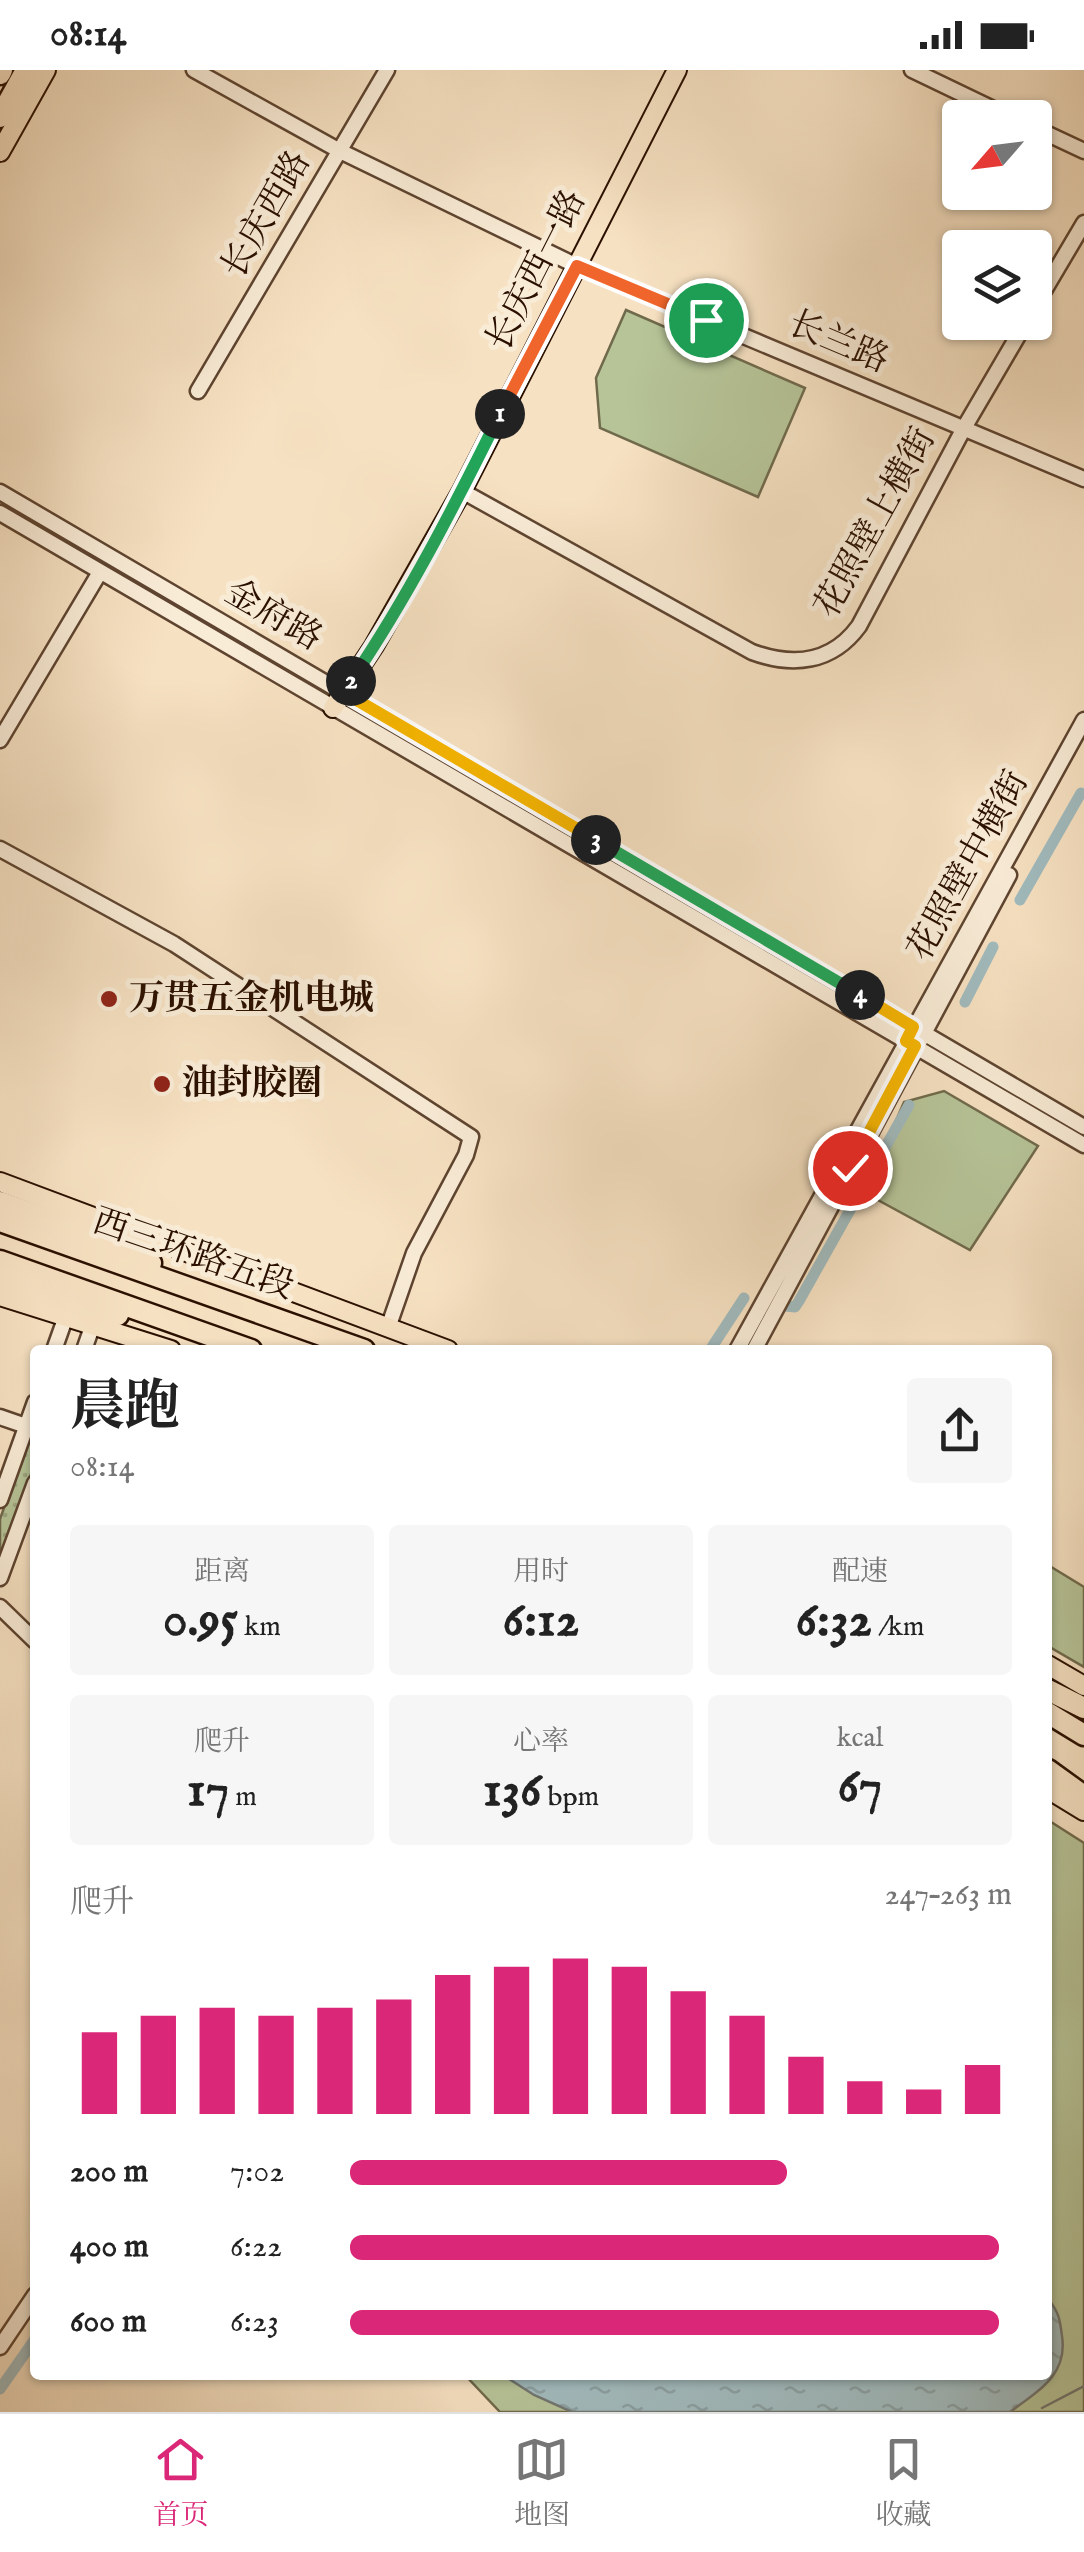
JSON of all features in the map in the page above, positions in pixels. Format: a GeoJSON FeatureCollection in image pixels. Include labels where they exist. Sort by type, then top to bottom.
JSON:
{"type":"FeatureCollection","features":[{"type":"Feature","properties":{"kind":"highway"},"geometry":{"type":"LineString","coordinates":[[0,117],[26,70]]}},
{"type":"Feature","properties":{"kind":"highway"},"geometry":{"type":"LineString","coordinates":[[0,1202],[104,1240],[230,1303]]}},
{"type":"Feature","properties":{"kind":"highway","name":"西三环路五段"},"geometry":{"type":"LineString","coordinates":[[0,1221],[350,1345]]}},
{"type":"Feature","properties":{"kind":"highway","name":"西三环路五段"},"geometry":{"type":"LineString","coordinates":[[0,1261],[238,1345]]}},
{"type":"Feature","properties":{"kind":"highway"},"geometry":{"type":"LineString","coordinates":[[0,1280],[72,1312],[214,1336]]}},
{"type":"Feature","properties":{"kind":"highway"},"geometry":{"type":"LineString","coordinates":[[1052,1692],[1084,1708]]}},
{"type":"Feature","properties":{"kind":"highway"},"geometry":{"type":"LineString","coordinates":[[1052,1715],[1084,1735]]}},
{"type":"Feature","properties":{"kind":"highway"},"geometry":{"type":"LineString","coordinates":[[1052,1759],[1084,1778]]}},
{"type":"Feature","properties":{"kind":"highway"},"geometry":{"type":"LineString","coordinates":[[1052,1773],[1084,1796]]}},
{"type":"Feature","properties":{"kind":"main road"},"geometry":{"type":"LineString","coordinates":[[0,152],[46,70]]}},
{"type":"Feature","properties":{"kind":"main road","name":"长庆西一路"},"geometry":{"type":"LineString","coordinates":[[338,700],[374,646],[462,491],[678,70]]}},
{"type":"Feature","properties":{"kind":"main road"},"geometry":{"type":"LineString","coordinates":[[0,1182],[434,1345]]}},
{"type":"Feature","properties":{"kind":"main road"},"geometry":{"type":"LineString","coordinates":[[0,1296],[72,1312],[92,1328],[152,1345]]}},
{"type":"Feature","properties":{"kind":"main road"},"geometry":{"type":"LineString","coordinates":[[1052,1667],[1084,1686]]}},
{"type":"Feature","properties":{"kind":"main road"},"geometry":{"type":"LineString","coordinates":[[1052,1791],[1084,1811]]}},
{"type":"Feature","properties":{"kind":"street","name":"长兰路"},"geometry":{"type":"LineString","coordinates":[[194,70],[340,151],[577,266],[1084,479]]}},
{"type":"Feature","properties":{"kind":"street","name":"长庆西路"},"geometry":{"type":"LineString","coordinates":[[198,391],[387,70]]}},
{"type":"Feature","properties":{"kind":"street"},"geometry":{"type":"LineString","coordinates":[[912,70],[974,100]]}},
{"type":"Feature","properties":{"kind":"street"},"geometry":{"type":"LineString","coordinates":[[1052,136],[1084,152]]}},
{"type":"Feature","properties":{"kind":"street"},"geometry":{"type":"LineString","coordinates":[[1052,277],[1084,223]]}},
{"type":"Feature","properties":{"kind":"street","name":"花照壁上横街"},"geometry":{"type":"LineString","coordinates":[[462,491],[752,652],[803,661],[836,649],[859,626],[1015,340]]}},
{"type":"Feature","properties":{"kind":"street","name":"金府路"},"geometry":{"type":"LineString","coordinates":[[0,492],[338,700],[914,1036],[1084,1127]]}},
{"type":"Feature","properties":{"kind":"street","name":"金府路"},"geometry":{"type":"LineString","coordinates":[[0,514],[338,700]]}},
{"type":"Feature","properties":{"kind":"street"},"geometry":{"type":"LineString","coordinates":[[0,740],[100,572]]}},
{"type":"Feature","properties":{"kind":"street","name":"花照壁中横街"},"geometry":{"type":"LineString","coordinates":[[914,1036],[1084,720]]}},
{"type":"Feature","properties":{"kind":"street","name":"花照壁中横街"},"geometry":{"type":"LineString","coordinates":[[914,1036],[1084,738]]}},
{"type":"Feature","properties":{"kind":"street"},"geometry":{"type":"LineString","coordinates":[[0,849],[174,944],[471,1136],[466,1155],[414,1254],[388,1328]]}},
{"type":"Feature","properties":{"kind":"street"},"geometry":{"type":"LineString","coordinates":[[740,1345],[914,1036]]}},
{"type":"Feature","properties":{"kind":"street"},"geometry":{"type":"LineString","coordinates":[[757,1345],[914,1036]]}},
{"type":"Feature","properties":{"kind":"street","name":"金府路"},"geometry":{"type":"LineString","coordinates":[[914,1036],[1084,1145]]}},
{"type":"Feature","properties":{"kind":"street"},"geometry":{"type":"LineString","coordinates":[[56,1345],[72,1312]]}},
{"type":"Feature","properties":{"kind":"street"},"geometry":{"type":"LineString","coordinates":[[86,1345],[92,1328]]}},
{"type":"Feature","properties":{"kind":"street"},"geometry":{"type":"LineString","coordinates":[[0,1500],[30,1415]]}},
{"type":"Feature","properties":{"kind":"street"},"geometry":{"type":"LineString","coordinates":[[0,1417],[26,1426]]}},
{"type":"Feature","properties":{"kind":"street"},"geometry":{"type":"LineString","coordinates":[[0,1578],[30,1497]]}},
{"type":"Feature","properties":{"kind":"street"},"geometry":{"type":"LineString","coordinates":[[0,1607],[30,1636]]}},
{"type":"Feature","properties":{"kind":"street"},"geometry":{"type":"LineString","coordinates":[[0,2347],[30,2302]]}},
{"type":"Feature","properties":{"kind":"green space"},"geometry":{"type":"Polygon","coordinates":[[[626,310],[805,388],[758,497],[600,428],[596,378],[626,310]]]}},
{"type":"Feature","properties":{"kind":"green space"},"geometry":{"type":"Polygon","coordinates":[[[944,1091],[1038,1146],[970,1250],[865,1193],[904,1102],[944,1091]]]}},
{"type":"Feature","properties":{"kind":"green space"},"geometry":{"type":"Polygon","coordinates":[[[30,1436],[30,1477],[0,1560],[0,1519],[30,1436]]]}},
{"type":"Feature","properties":{"kind":"green space"},"geometry":{"type":"Polygon","coordinates":[[[1052,1567],[1084,1587],[1084,1667],[1052,1648],[1052,1567]]]}},
{"type":"Feature","properties":{"kind":"green space"},"geometry":{"type":"Polygon","coordinates":[[[1052,1823],[1084,1843],[1084,2412],[500,2412],[470,2380],[1052,2380],[1052,1823]]]}},
{"type":"Feature","properties":{"kind":"water"},"geometry":{"type":"Polygon","coordinates":[[[1052,2305],[1061,2325],[1063,2350],[1052,2377],[1052,2305]]]}},
{"type":"Feature","properties":{"kind":"water"},"geometry":{"type":"Polygon","coordinates":[[[511,2380],[1050,2380],[1010,2412],[572,2412],[511,2380]]]}},
{"type":"Feature","properties":{"kind":"waterway"},"geometry":{"type":"LineString","coordinates":[[1020,900],[1081,793]]}},
{"type":"Feature","properties":{"kind":"waterway"},"geometry":{"type":"LineString","coordinates":[[965,1002],[993,947]]}},
{"type":"Feature","properties":{"kind":"waterway"},"geometry":{"type":"LineString","coordinates":[[786,1306],[795,1307],[799,1301],[909,1105]]}},
{"type":"Feature","properties":{"kind":"waterway"},"geometry":{"type":"LineString","coordinates":[[713,1345],[744,1298]]}},
{"type":"Feature","properties":{"kind":"waterway"},"geometry":{"type":"LineString","coordinates":[[0,2389],[30,2346]]}},
{"type":"Feature","properties":{"kind":"waterway"},"geometry":{"type":"LineString","coordinates":[[1042,2408],[1084,2386]]}},
{"type":"Feature","properties":{"kind":"place","name":"万贯五金机电城"},"geometry":{"type":"Point","coordinates":[109,999]}},
{"type":"Feature","properties":{"kind":"place","name":"油封胶圈"},"geometry":{"type":"Point","coordinates":[162,1084]}},
{"type":"Feature","properties":{"kind":"route"},"geometry":{"type":"LineString","coordinates":[[706,320],[577,266],[462,491],[374,646],[343,692],[913,1027],[906,1041],[915,1046],[850,1168]]}}]}
